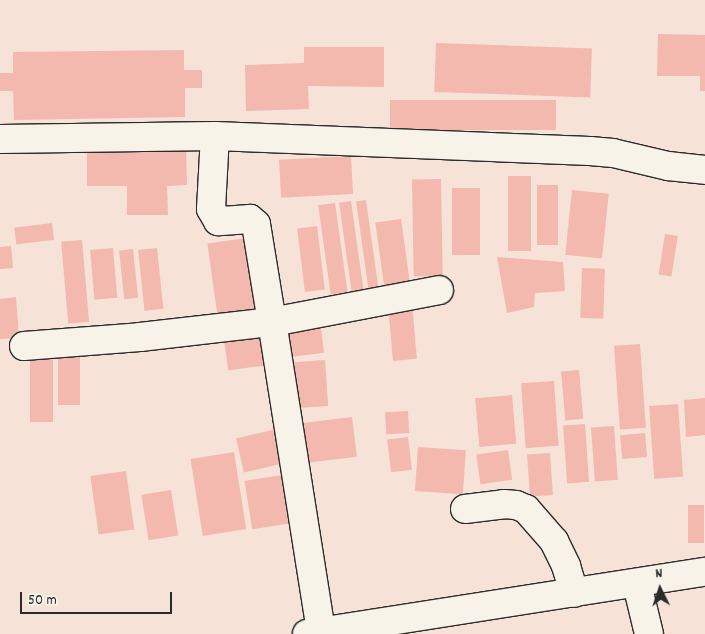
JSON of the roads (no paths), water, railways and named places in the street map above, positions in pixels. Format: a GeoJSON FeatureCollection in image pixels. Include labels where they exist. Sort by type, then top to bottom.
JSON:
{"type":"FeatureCollection","features":[{"type":"Feature","properties":{"kind":"street"},"geometry":{"type":"LineString","coordinates":[[0,139],[216,136],[590,151],[613,153],[668,166],[705,170]]}},
{"type":"Feature","properties":{"kind":"street"},"geometry":{"type":"LineString","coordinates":[[216,136],[211,209],[218,221],[250,219],[256,224],[284,404],[330,631],[705,572]]}},
{"type":"Feature","properties":{"kind":"street"},"geometry":{"type":"LineString","coordinates":[[24,346],[140,337],[272,322],[439,290]]}},
{"type":"Feature","properties":{"kind":"street"},"geometry":{"type":"LineString","coordinates":[[465,510],[504,504],[516,505],[526,509],[554,541],[566,566],[574,593]]}},
{"type":"Feature","properties":{"kind":"street"},"geometry":{"type":"LineString","coordinates":[[637,584],[649,634]]}}]}
